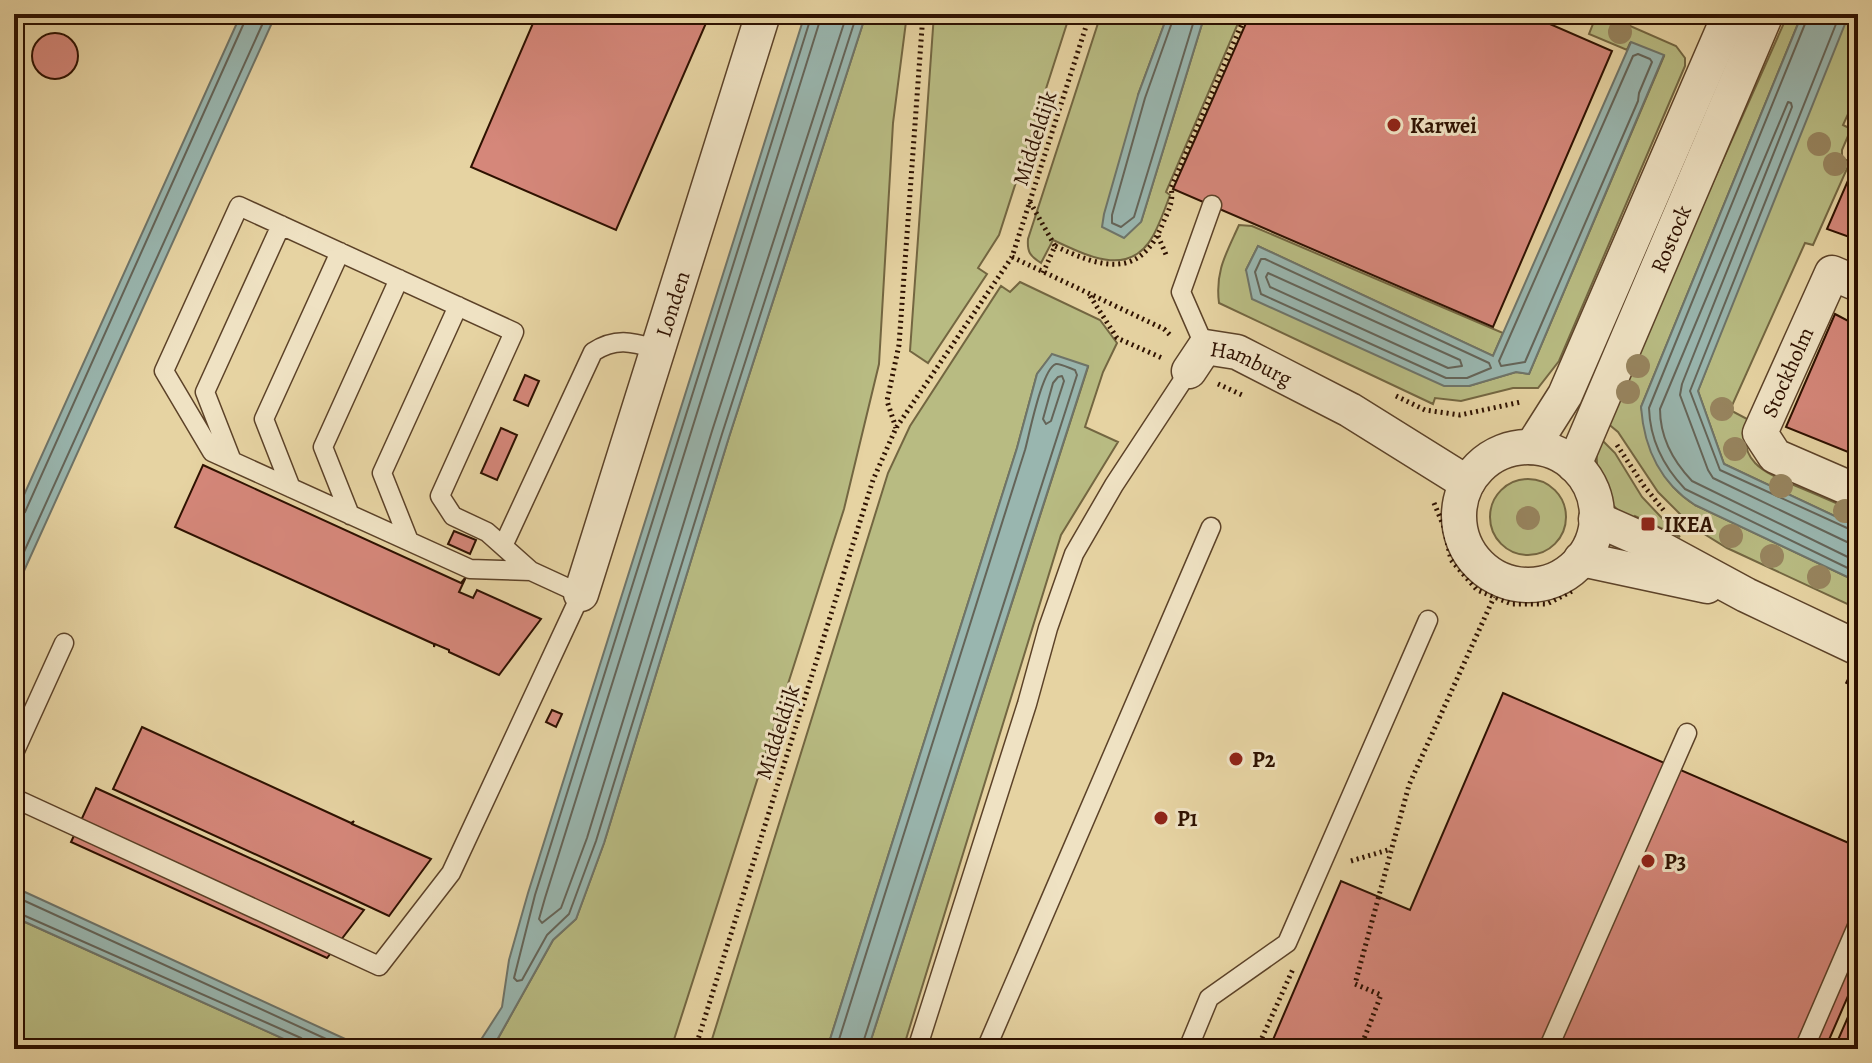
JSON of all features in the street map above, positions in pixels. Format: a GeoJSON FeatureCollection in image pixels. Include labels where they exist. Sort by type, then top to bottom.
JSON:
{"type":"FeatureCollection","features":[{"type":"Feature","properties":{"kind":"street","name":"Londen"},"geometry":{"type":"LineString","coordinates":[[581,594],[763,14]]}},
{"type":"Feature","properties":{"kind":"street","name":"Rostock"},"geometry":{"type":"LineString","coordinates":[[1532,447],[1560,405],[1730,14]]}},
{"type":"Feature","properties":{"kind":"street","name":"Rostock"},"geometry":{"type":"LineString","coordinates":[[1574,465],[1766,14]]}},
{"type":"Feature","properties":{"kind":"street","name":"Stockholm"},"geometry":{"type":"LineString","coordinates":[[1858,284],[1832,273],[1760,433],[1775,456],[1858,492]]}},
{"type":"Feature","properties":{"kind":"street","name":"Hamburg"},"geometry":{"type":"LineString","coordinates":[[1197,359],[1237,352],[1350,410],[1467,483]]}},
{"type":"Feature","properties":{"kind":"street"},"geometry":{"type":"LineString","coordinates":[[1532,447],[1555,453],[1574,465],[1591,490],[1596,519],[1592,540],[1581,559],[1565,574],[1533,585],[1510,582],[1490,573],[1473,558],[1462,538],[1460,504],[1467,483],[1479,467],[1495,455],[1532,447]]}},
{"type":"Feature","properties":{"kind":"street"},"geometry":{"type":"LineString","coordinates":[[1596,519],[1858,648]]}},
{"type":"Feature","properties":{"kind":"street"},"geometry":{"type":"LineString","coordinates":[[1581,559],[1746,595]]}},
{"type":"Feature","properties":{"kind":"lane"},"geometry":{"type":"LineString","coordinates":[[917,1049],[1027,704],[1048,628],[1074,554],[1114,485],[1197,359],[1181,292],[1212,205]]}},
{"type":"Feature","properties":{"kind":"lane"},"geometry":{"type":"LineString","coordinates":[[14,798],[379,966],[451,873],[581,594],[531,571],[487,532],[453,516],[440,496],[514,332],[239,206],[164,371],[212,452],[470,569],[531,571]]}},
{"type":"Feature","properties":{"kind":"lane"},"geometry":{"type":"LineString","coordinates":[[232,461],[205,392],[281,225]]}},
{"type":"Feature","properties":{"kind":"lane"},"geometry":{"type":"LineString","coordinates":[[291,488],[264,419],[340,252]]}},
{"type":"Feature","properties":{"kind":"lane"},"geometry":{"type":"LineString","coordinates":[[350,515],[323,447],[399,279]]}},
{"type":"Feature","properties":{"kind":"lane"},"geometry":{"type":"LineString","coordinates":[[409,541],[382,473],[458,306]]}},
{"type":"Feature","properties":{"kind":"lane"},"geometry":{"type":"LineString","coordinates":[[503,546],[593,352],[605,344],[626,340],[657,349]]}},
{"type":"Feature","properties":{"kind":"lane"},"geometry":{"type":"LineString","coordinates":[[986,1049],[1211,527]]}},
{"type":"Feature","properties":{"kind":"lane"},"geometry":{"type":"LineString","coordinates":[[1188,1049],[1209,998],[1287,943],[1428,620]]}},
{"type":"Feature","properties":{"kind":"lane"},"geometry":{"type":"LineString","coordinates":[[14,753],[64,643]]}},
{"type":"Feature","properties":{"kind":"lane"},"geometry":{"type":"LineString","coordinates":[[1548,1049],[1687,733]]}},
{"type":"Feature","properties":{"kind":"lane"},"geometry":{"type":"LineString","coordinates":[[1804,1049],[1858,924]]}},
{"type":"Feature","properties":{"kind":"path"},"geometry":{"type":"LineString","coordinates":[[896,428],[887,401],[899,345],[923,14]]}},
{"type":"Feature","properties":{"kind":"path","name":"Middeldijk"},"geometry":{"type":"LineString","coordinates":[[695,1049],[873,480],[896,428],[1012,257],[1090,14]]}},
{"type":"Feature","properties":{"kind":"path"},"geometry":{"type":"LineString","coordinates":[[1030,201],[1055,246],[1090,262],[1106,265],[1127,263],[1143,255],[1158,236],[1173,199],[1171,188],[1246,14]]}},
{"type":"Feature","properties":{"kind":"path"},"geometry":{"type":"LineString","coordinates":[[1043,273],[1055,246]]}},
{"type":"Feature","properties":{"kind":"path","name":"Hamburg"},"geometry":{"type":"LineString","coordinates":[[1012,257],[1164,329],[1197,359]]}},
{"type":"Feature","properties":{"kind":"path"},"geometry":{"type":"LineString","coordinates":[[1445,413],[1474,413],[1516,402],[1560,405]]}},
{"type":"Feature","properties":{"kind":"path"},"geometry":{"type":"LineString","coordinates":[[1592,421],[1612,438],[1644,486],[1671,517]]}},
{"type":"Feature","properties":{"kind":"path"},"geometry":{"type":"LineString","coordinates":[[1360,1049],[1381,995],[1355,984],[1409,785],[1494,597]]}},
{"type":"Feature","properties":{"kind":"green space"},"geometry":{"type":"Polygon","coordinates":[[[866,14],[907,14],[893,123],[879,364],[844,509],[671,1049],[492,1049],[553,940],[576,919],[604,843],[729,437],[866,14]]]}},
{"type":"Feature","properties":{"kind":"green space"},"geometry":{"type":"Polygon","coordinates":[[[934,14],[1070,14],[999,235],[978,268],[987,274],[928,363],[910,351],[934,14]]]}},
{"type":"Feature","properties":{"kind":"green space"},"geometry":{"type":"Polygon","coordinates":[[[1101,14],[1168,14],[1138,95],[1141,222],[1205,14],[1242,14],[1166,192],[1170,195],[1160,221],[1143,249],[1132,257],[1106,260],[1053,240],[1041,263],[1030,253],[1028,239],[1101,14]]]}},
{"type":"Feature","properties":{"kind":"green space"},"geometry":{"type":"Polygon","coordinates":[[[1597,14],[1676,46],[1685,58],[1685,66],[1559,361],[1538,388],[1513,388],[1461,401],[1435,398],[1433,404],[1219,303],[1220,272],[1226,254],[1239,225],[1252,226],[1503,333],[1493,356],[1258,246],[1246,270],[1469,386],[1516,372],[1529,374],[1664,56],[1630,43],[1627,50],[1589,34],[1597,14]]]}},
{"type":"Feature","properties":{"kind":"green space"},"geometry":{"type":"Polygon","coordinates":[[[1788,14],[1802,14],[1641,407],[1657,462],[1663,474],[1682,495],[1695,505],[1858,582],[1858,609],[1727,548],[1693,527],[1658,492],[1618,432],[1606,422],[1788,14]]]}},
{"type":"Feature","properties":{"kind":"green space"},"geometry":{"type":"Polygon","coordinates":[[[1848,14],[1858,14],[1858,102],[1854,101],[1843,125],[1851,129],[1842,158],[1850,162],[1813,245],[1805,243],[1730,410],[1749,420],[1746,447],[1757,465],[1777,478],[1858,513],[1858,527],[1724,464],[1698,391],[1848,14]]]}},
{"type":"Feature","properties":{"kind":"green space"},"geometry":{"type":"Polygon","coordinates":[[[1020,282],[1100,320],[1117,343],[1103,372],[1085,427],[1118,442],[1061,535],[903,1049],[868,1049],[1088,367],[1052,355],[1037,374],[1017,448],[827,1049],[709,1049],[888,473],[910,426],[1001,286],[1010,292],[1020,282]]]}},
{"type":"Feature","properties":{"kind":"green space"},"geometry":{"type":"Polygon","coordinates":[[[1599,437],[1615,453],[1642,497],[1680,537],[1635,516],[1631,525],[1614,506],[1611,508],[1598,473],[1599,437]]]}},
{"type":"Feature","properties":{"kind":"green space"},"geometry":{"type":"Polygon","coordinates":[[[1521,479],[1535,479],[1549,485],[1560,496],[1566,517],[1563,532],[1555,544],[1535,555],[1521,555],[1507,549],[1496,538],[1490,524],[1490,510],[1496,496],[1507,485],[1521,479]]]}},
{"type":"Feature","properties":{"kind":"green space"},"geometry":{"type":"Polygon","coordinates":[[[14,917],[306,1049],[29,1049],[14,1041],[14,917]]]}},
{"type":"Feature","properties":{"kind":"water"},"geometry":{"type":"Polygon","coordinates":[[[241,14],[276,14],[14,593],[14,517],[241,14]]]}},
{"type":"Feature","properties":{"kind":"water"},"geometry":{"type":"Polygon","coordinates":[[[805,14],[866,14],[729,437],[604,843],[576,919],[553,940],[492,1049],[475,1049],[502,1007],[509,960],[528,893],[805,14]]]}},
{"type":"Feature","properties":{"kind":"water"},"geometry":{"type":"Polygon","coordinates":[[[1168,14],[1205,14],[1141,222],[1124,238],[1102,227],[1104,214],[1138,95],[1168,14]]]}},
{"type":"Feature","properties":{"kind":"water"},"geometry":{"type":"Polygon","coordinates":[[[1802,14],[1849,14],[1698,391],[1724,464],[1858,527],[1858,582],[1682,496],[1663,475],[1650,450],[1641,407],[1802,14]]]}},
{"type":"Feature","properties":{"kind":"water"},"geometry":{"type":"Polygon","coordinates":[[[1631,42],[1664,55],[1529,374],[1516,372],[1469,386],[1444,386],[1252,299],[1246,270],[1258,246],[1493,356],[1631,42]]]}},
{"type":"Feature","properties":{"kind":"water"},"geometry":{"type":"Polygon","coordinates":[[[1052,354],[1088,366],[868,1049],[827,1049],[1017,448],[1037,374],[1052,354]]]}},
{"type":"Feature","properties":{"kind":"water"},"geometry":{"type":"Polygon","coordinates":[[[14,887],[367,1049],[306,1049],[14,917],[14,887]]]}},
{"type":"Feature","properties":{"kind":"building"},"geometry":{"type":"Polygon","coordinates":[[[537,14],[710,14],[616,230],[471,167],[537,14]]]}},
{"type":"Feature","properties":{"kind":"building"},"geometry":{"type":"Polygon","coordinates":[[[1250,14],[1527,14],[1612,51],[1493,327],[1173,189],[1250,14]]]}},
{"type":"Feature","properties":{"kind":"building"},"geometry":{"type":"Polygon","coordinates":[[[55,33],[72,39],[78,56],[72,73],[55,79],[38,73],[32,56],[38,39],[55,33]]]}},
{"type":"Feature","properties":{"kind":"building"},"geometry":{"type":"Polygon","coordinates":[[[1856,162],[1858,233],[1855,239],[1827,229],[1856,162]]]}},
{"type":"Feature","properties":{"kind":"building"},"geometry":{"type":"Polygon","coordinates":[[[1835,314],[1858,326],[1858,456],[1786,427],[1835,314]]]}},
{"type":"Feature","properties":{"kind":"building"},"geometry":{"type":"Polygon","coordinates":[[[525,375],[539,381],[528,406],[514,400],[525,375]]]}},
{"type":"Feature","properties":{"kind":"building"},"geometry":{"type":"Polygon","coordinates":[[[501,428],[517,435],[497,480],[481,473],[501,428]]]}},
{"type":"Feature","properties":{"kind":"building"},"geometry":{"type":"Polygon","coordinates":[[[203,465],[461,583],[466,577],[459,592],[473,598],[477,590],[541,619],[499,675],[449,650],[435,644],[434,647],[434,644],[175,527],[203,465]]]}},
{"type":"Feature","properties":{"kind":"building"},"geometry":{"type":"Polygon","coordinates":[[[454,531],[476,540],[470,554],[448,544],[454,531]]]}},
{"type":"Feature","properties":{"kind":"building","name":"P3"},"geometry":{"type":"Polygon","coordinates":[[[1503,693],[1858,847],[1858,973],[1825,1049],[1269,1049],[1341,881],[1410,910],[1503,693]]]}},
{"type":"Feature","properties":{"kind":"building"},"geometry":{"type":"Polygon","coordinates":[[[552,710],[562,714],[556,727],[546,722],[552,710]]]}},
{"type":"Feature","properties":{"kind":"building"},"geometry":{"type":"Polygon","coordinates":[[[142,727],[351,823],[354,821],[352,824],[431,859],[389,916],[113,789],[142,727]]]}},
{"type":"Feature","properties":{"kind":"building"},"geometry":{"type":"Polygon","coordinates":[[[96,788],[364,910],[327,958],[71,842],[96,788]]]}},
{"type":"Feature","properties":{"kind":"building"},"geometry":{"type":"Polygon","coordinates":[[[1858,994],[1858,1049],[1834,1049],[1858,994]]]}},
{"type":"Feature","properties":{"kind":"place","name":"Karwei"},"geometry":{"type":"Point","coordinates":[1394,125]}},
{"type":"Feature","properties":{"kind":"place","name":"IKEA"},"geometry":{"type":"Point","coordinates":[1648,524]}},
{"type":"Feature","properties":{"kind":"place","name":"P2"},"geometry":{"type":"Point","coordinates":[1236,759]}},
{"type":"Feature","properties":{"kind":"place","name":"P1"},"geometry":{"type":"Point","coordinates":[1161,818]}},
{"type":"Feature","properties":{"kind":"place","name":"P3"},"geometry":{"type":"Point","coordinates":[1648,861]}}]}
